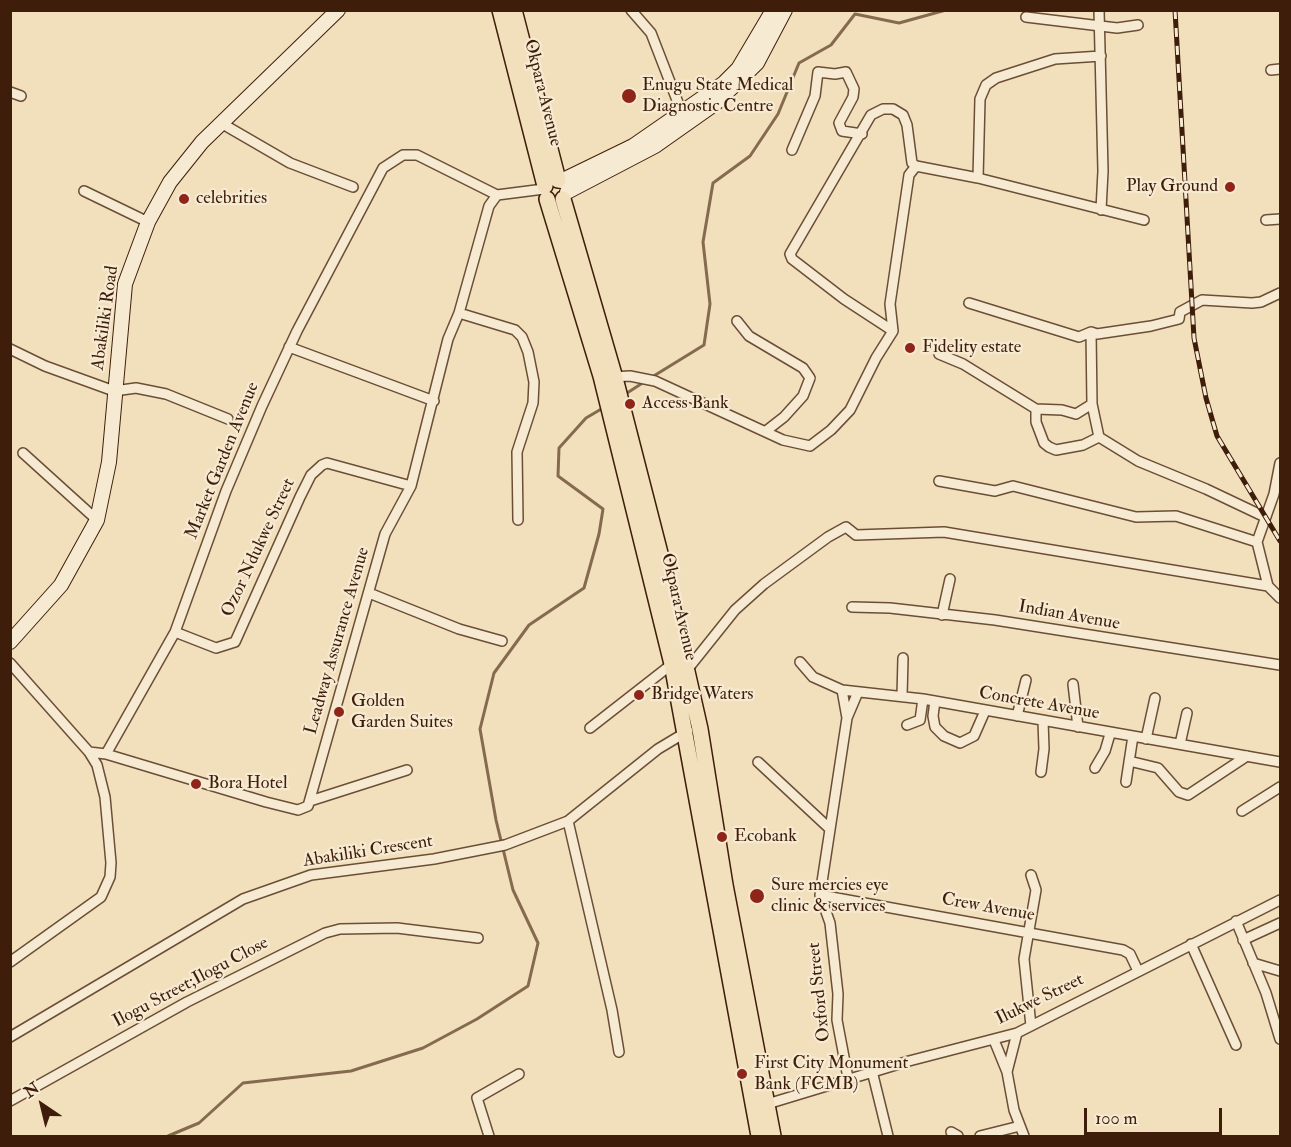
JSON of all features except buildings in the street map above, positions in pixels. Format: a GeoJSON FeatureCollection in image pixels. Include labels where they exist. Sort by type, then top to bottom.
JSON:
{"type":"FeatureCollection","features":[{"type":"Feature","properties":{"kind":"main road","name":"Abakiliki Road"},"geometry":{"type":"LineString","coordinates":[[10,642],[61,585],[97,520],[109,462],[125,284],[147,222],[177,171],[221,123],[338,10]]}},
{"type":"Feature","properties":{"kind":"main road","name":"Okpara Avenue"},"geometry":{"type":"LineString","coordinates":[[500,10],[555,189],[662,561],[687,670],[683,688]]}},
{"type":"Feature","properties":{"kind":"main road","name":"Okpara Avenue"},"geometry":{"type":"LineString","coordinates":[[514,10],[555,189]]}},
{"type":"Feature","properties":{"kind":"main road"},"geometry":{"type":"LineString","coordinates":[[555,189],[633,146],[731,77],[773,10]]}},
{"type":"Feature","properties":{"kind":"main road"},"geometry":{"type":"LineString","coordinates":[[555,189],[637,156],[716,103],[757,63],[785,10]]}},
{"type":"Feature","properties":{"kind":"main road","name":"Okpara Avenue"},"geometry":{"type":"LineString","coordinates":[[612,393],[672,664],[683,688],[760,1105],[773,1137]]}},
{"type":"Feature","properties":{"kind":"main road","name":"Okpara Avenue"},"geometry":{"type":"LineString","coordinates":[[759,1137],[760,1105]]}},
{"type":"Feature","properties":{"kind":"street"},"geometry":{"type":"LineString","coordinates":[[631,10],[651,33],[682,113]]}},
{"type":"Feature","properties":{"kind":"street"},"geometry":{"type":"LineString","coordinates":[[1099,10],[1101,210]]}},
{"type":"Feature","properties":{"kind":"street"},"geometry":{"type":"LineString","coordinates":[[1026,17],[1099,26],[1138,26]]}},
{"type":"Feature","properties":{"kind":"street"},"geometry":{"type":"LineString","coordinates":[[978,178],[980,99],[986,85],[996,78],[1054,59],[1101,56]]}},
{"type":"Feature","properties":{"kind":"street"},"geometry":{"type":"LineString","coordinates":[[792,150],[815,96],[818,72],[835,74],[846,72],[854,89],[853,97],[839,123],[842,131],[862,134]]}},
{"type":"Feature","properties":{"kind":"street"},"geometry":{"type":"LineString","coordinates":[[10,92],[21,96]]}},
{"type":"Feature","properties":{"kind":"street"},"geometry":{"type":"LineString","coordinates":[[893,331],[844,299],[792,259],[790,254],[872,115],[883,109],[893,109],[903,116],[907,125],[912,163],[916,166],[978,178],[1144,220]]}},
{"type":"Feature","properties":{"kind":"street"},"geometry":{"type":"LineString","coordinates":[[221,123],[290,163],[353,187]]}},
{"type":"Feature","properties":{"kind":"street","name":"Market Garden Avenue"},"geometry":{"type":"LineString","coordinates":[[105,754],[175,632],[226,491],[289,347],[383,168],[403,155],[417,155],[497,195]]}},
{"type":"Feature","properties":{"kind":"street"},"geometry":{"type":"LineString","coordinates":[[612,393],[641,378],[655,380],[793,443],[805,446],[814,444],[850,410],[876,358],[893,331],[890,304],[909,176],[916,166]]}},
{"type":"Feature","properties":{"kind":"street"},"geometry":{"type":"LineString","coordinates":[[497,195],[555,189]]}},
{"type":"Feature","properties":{"kind":"street"},"geometry":{"type":"LineString","coordinates":[[84,191],[147,222]]}},
{"type":"Feature","properties":{"kind":"street","name":"Leadway Assurance Avenue"},"geometry":{"type":"LineString","coordinates":[[307,805],[385,534],[411,486],[448,339],[459,313],[487,212],[497,195]]}},
{"type":"Feature","properties":{"kind":"street"},"geometry":{"type":"LineString","coordinates":[[1266,220],[1281,219]]}},
{"type":"Feature","properties":{"kind":"street"},"geometry":{"type":"LineString","coordinates":[[969,303],[1079,337],[1091,332],[1097,334],[1151,326],[1179,319],[1180,312],[1202,300],[1252,303],[1261,302],[1281,293]]}},
{"type":"Feature","properties":{"kind":"street"},"geometry":{"type":"LineString","coordinates":[[459,313],[515,330],[522,337],[528,352],[534,382],[533,403],[517,452],[518,520]]}},
{"type":"Feature","properties":{"kind":"street"},"geometry":{"type":"LineString","coordinates":[[737,321],[749,336],[803,368],[810,378],[803,396],[784,417],[766,431]]}},
{"type":"Feature","properties":{"kind":"street"},"geometry":{"type":"LineString","coordinates":[[1091,332],[1092,404],[1099,437],[1138,461],[1206,489],[1265,517]]}},
{"type":"Feature","properties":{"kind":"street"},"geometry":{"type":"LineString","coordinates":[[289,347],[434,401]]}},
{"type":"Feature","properties":{"kind":"street"},"geometry":{"type":"LineString","coordinates":[[10,349],[45,366],[114,390],[126,387],[166,394],[228,419]]}},
{"type":"Feature","properties":{"kind":"street"},"geometry":{"type":"LineString","coordinates":[[939,354],[963,364],[1036,409],[1062,410],[1077,414],[1092,404]]}},
{"type":"Feature","properties":{"kind":"street"},"geometry":{"type":"LineString","coordinates":[[1036,409],[1036,422],[1044,443],[1049,447],[1056,450],[1083,446],[1099,437]]}},
{"type":"Feature","properties":{"kind":"street"},"geometry":{"type":"LineString","coordinates":[[22,453],[97,520]]}},
{"type":"Feature","properties":{"kind":"street","name":"Ozor Ndukwe Street"},"geometry":{"type":"LineString","coordinates":[[175,632],[216,648],[235,642],[311,474],[322,465],[327,463],[411,486]]}},
{"type":"Feature","properties":{"kind":"street"},"geometry":{"type":"LineString","coordinates":[[1268,586],[1257,542],[1281,463]]}},
{"type":"Feature","properties":{"kind":"street"},"geometry":{"type":"LineString","coordinates":[[939,481],[995,491],[1013,486],[1136,517],[1176,516],[1257,542]]}},
{"type":"Feature","properties":{"kind":"street"},"geometry":{"type":"LineString","coordinates":[[687,670],[735,610],[764,584],[828,537],[846,527],[856,535],[944,532],[1268,586],[1281,598]]}},
{"type":"Feature","properties":{"kind":"street"},"geometry":{"type":"LineString","coordinates":[[942,615],[950,579]]}},
{"type":"Feature","properties":{"kind":"street"},"geometry":{"type":"LineString","coordinates":[[369,593],[459,629],[502,641]]}},
{"type":"Feature","properties":{"kind":"street","name":"Indian Avenue"},"geometry":{"type":"LineString","coordinates":[[852,607],[890,608],[995,620],[1281,665]]}},
{"type":"Feature","properties":{"kind":"street"},"geometry":{"type":"LineString","coordinates":[[902,696],[903,658]]}},
{"type":"Feature","properties":{"kind":"street","name":"Concrete Avenue"},"geometry":{"type":"LineString","coordinates":[[800,662],[813,677],[842,690],[923,699],[1110,734],[1281,762]]}},
{"type":"Feature","properties":{"kind":"street"},"geometry":{"type":"LineString","coordinates":[[10,663],[89,752],[97,765],[105,797],[111,863],[106,888],[92,905],[10,962]]}},
{"type":"Feature","properties":{"kind":"street"},"geometry":{"type":"LineString","coordinates":[[590,728],[672,664]]}},
{"type":"Feature","properties":{"kind":"street"},"geometry":{"type":"LineString","coordinates":[[1017,716],[1026,680]]}},
{"type":"Feature","properties":{"kind":"street"},"geometry":{"type":"LineString","coordinates":[[1073,684],[1078,727]]}},
{"type":"Feature","properties":{"kind":"street","name":"Oxford Street"},"geometry":{"type":"LineString","coordinates":[[842,690],[847,718],[820,895],[830,923],[838,994],[837,1020],[848,1078]]}},
{"type":"Feature","properties":{"kind":"street"},"geometry":{"type":"LineString","coordinates":[[847,718],[858,692]]}},
{"type":"Feature","properties":{"kind":"street"},"geometry":{"type":"LineString","coordinates":[[1146,739],[1155,698]]}},
{"type":"Feature","properties":{"kind":"street"},"geometry":{"type":"LineString","coordinates":[[907,725],[920,720],[923,699]]}},
{"type":"Feature","properties":{"kind":"street"},"geometry":{"type":"LineString","coordinates":[[935,701],[933,716],[935,727],[944,736],[960,742],[974,736],[985,711]]}},
{"type":"Feature","properties":{"kind":"street"},"geometry":{"type":"LineString","coordinates":[[1180,744],[1187,713]]}},
{"type":"Feature","properties":{"kind":"street"},"geometry":{"type":"LineString","coordinates":[[1041,772],[1044,749],[1043,721]]}},
{"type":"Feature","properties":{"kind":"street","name":"Abakiliki Crescent"},"geometry":{"type":"LineString","coordinates":[[10,1037],[243,898],[311,875],[434,859],[500,846],[568,821],[658,749],[692,730]]}},
{"type":"Feature","properties":{"kind":"street"},"geometry":{"type":"LineString","coordinates":[[1095,768],[1105,751],[1110,734]]}},
{"type":"Feature","properties":{"kind":"street"},"geometry":{"type":"LineString","coordinates":[[1125,782],[1133,736]]}},
{"type":"Feature","properties":{"kind":"street"},"geometry":{"type":"LineString","coordinates":[[89,752],[105,754],[298,810],[407,770]]}},
{"type":"Feature","properties":{"kind":"street"},"geometry":{"type":"LineString","coordinates":[[1129,761],[1158,768],[1179,792],[1188,795],[1247,756]]}},
{"type":"Feature","properties":{"kind":"street"},"geometry":{"type":"LineString","coordinates":[[758,762],[830,829]]}},
{"type":"Feature","properties":{"kind":"street"},"geometry":{"type":"LineString","coordinates":[[1242,811],[1281,787]]}},
{"type":"Feature","properties":{"kind":"street"},"geometry":{"type":"LineString","coordinates":[[568,821],[612,1010],[619,1052]]}},
{"type":"Feature","properties":{"kind":"street"},"geometry":{"type":"LineString","coordinates":[[1031,875],[1036,890],[1024,959],[1031,1026]]}},
{"type":"Feature","properties":{"kind":"street","name":"Crew Avenue"},"geometry":{"type":"LineString","coordinates":[[820,895],[1123,950],[1130,954],[1138,970]]}},
{"type":"Feature","properties":{"kind":"street","name":"Ilukwe Street"},"geometry":{"type":"LineString","coordinates":[[760,1105],[872,1071],[1017,1033],[1138,970],[1281,900]]}},
{"type":"Feature","properties":{"kind":"street"},"geometry":{"type":"LineString","coordinates":[[1236,921],[1281,1039]]}},
{"type":"Feature","properties":{"kind":"street"},"geometry":{"type":"LineString","coordinates":[[1243,940],[1281,922]]}},
{"type":"Feature","properties":{"kind":"street","name":"Ilogu Street;Ilogu Close"},"geometry":{"type":"LineString","coordinates":[[10,1101],[187,1002],[317,936],[340,930],[397,928],[478,938]]}},
{"type":"Feature","properties":{"kind":"street"},"geometry":{"type":"LineString","coordinates":[[1191,944],[1236,1045]]}},
{"type":"Feature","properties":{"kind":"street"},"geometry":{"type":"LineString","coordinates":[[1253,963],[1281,971]]}},
{"type":"Feature","properties":{"kind":"street"},"geometry":{"type":"LineString","coordinates":[[1007,1072],[1017,1033]]}},
{"type":"Feature","properties":{"kind":"street"},"geometry":{"type":"LineString","coordinates":[[994,1040],[1007,1072],[1024,1137]]}},
{"type":"Feature","properties":{"kind":"street"},"geometry":{"type":"LineString","coordinates":[[872,1071],[888,1137]]}},
{"type":"Feature","properties":{"kind":"street"},"geometry":{"type":"LineString","coordinates":[[489,1137],[477,1098],[519,1074]]}},
{"type":"Feature","properties":{"kind":"street"},"geometry":{"type":"LineString","coordinates":[[980,1137],[1020,1126]]}},
{"type":"Feature","properties":{"kind":"waterway"},"geometry":{"type":"LineString","coordinates":[[652,377],[704,345],[710,304],[703,242],[713,183],[750,156],[778,114],[799,63],[831,45],[855,14],[899,23],[946,10]]}},
{"type":"Feature","properties":{"kind":"waterway"},"geometry":{"type":"LineString","coordinates":[[624,395],[644,382]]}},
{"type":"Feature","properties":{"kind":"waterway"},"geometry":{"type":"LineString","coordinates":[[168,1136],[199,1123],[243,1083],[351,1071],[423,1048],[477,1019],[528,986],[538,943],[513,890],[496,820],[480,729],[494,673],[529,625],[584,588],[599,534],[603,509],[558,476],[559,448],[586,418],[603,408]]}},
{"type":"Feature","properties":{"kind":"railway"},"geometry":{"type":"LineString","coordinates":[[1175,10],[1194,338],[1206,398],[1217,436],[1280,541]]}},
{"type":"Feature","properties":{"kind":"place","name":"Enugu State Medical Diagnostic Centre"},"geometry":{"type":"Point","coordinates":[629,96]}},
{"type":"Feature","properties":{"kind":"place","name":"Play Ground"},"geometry":{"type":"Point","coordinates":[1230,187]}},
{"type":"Feature","properties":{"kind":"place","name":"celebrities"},"geometry":{"type":"Point","coordinates":[184,199]}},
{"type":"Feature","properties":{"kind":"place","name":"Fidelity estate"},"geometry":{"type":"Point","coordinates":[910,348]}},
{"type":"Feature","properties":{"kind":"place","name":"Access Bank"},"geometry":{"type":"Point","coordinates":[630,404]}},
{"type":"Feature","properties":{"kind":"place","name":"Bridge Waters"},"geometry":{"type":"Point","coordinates":[639,695]}},
{"type":"Feature","properties":{"kind":"place","name":"Golden Garden Suites"},"geometry":{"type":"Point","coordinates":[339,712]}},
{"type":"Feature","properties":{"kind":"place","name":"Bora Hotel"},"geometry":{"type":"Point","coordinates":[196,784]}},
{"type":"Feature","properties":{"kind":"place","name":"Ecobank"},"geometry":{"type":"Point","coordinates":[722,837]}},
{"type":"Feature","properties":{"kind":"place","name":"Sure mercies eye clinic & services"},"geometry":{"type":"Point","coordinates":[757,896]}},
{"type":"Feature","properties":{"kind":"place","name":"First City Monument Bank (FCMB)"},"geometry":{"type":"Point","coordinates":[742,1074]}}]}
